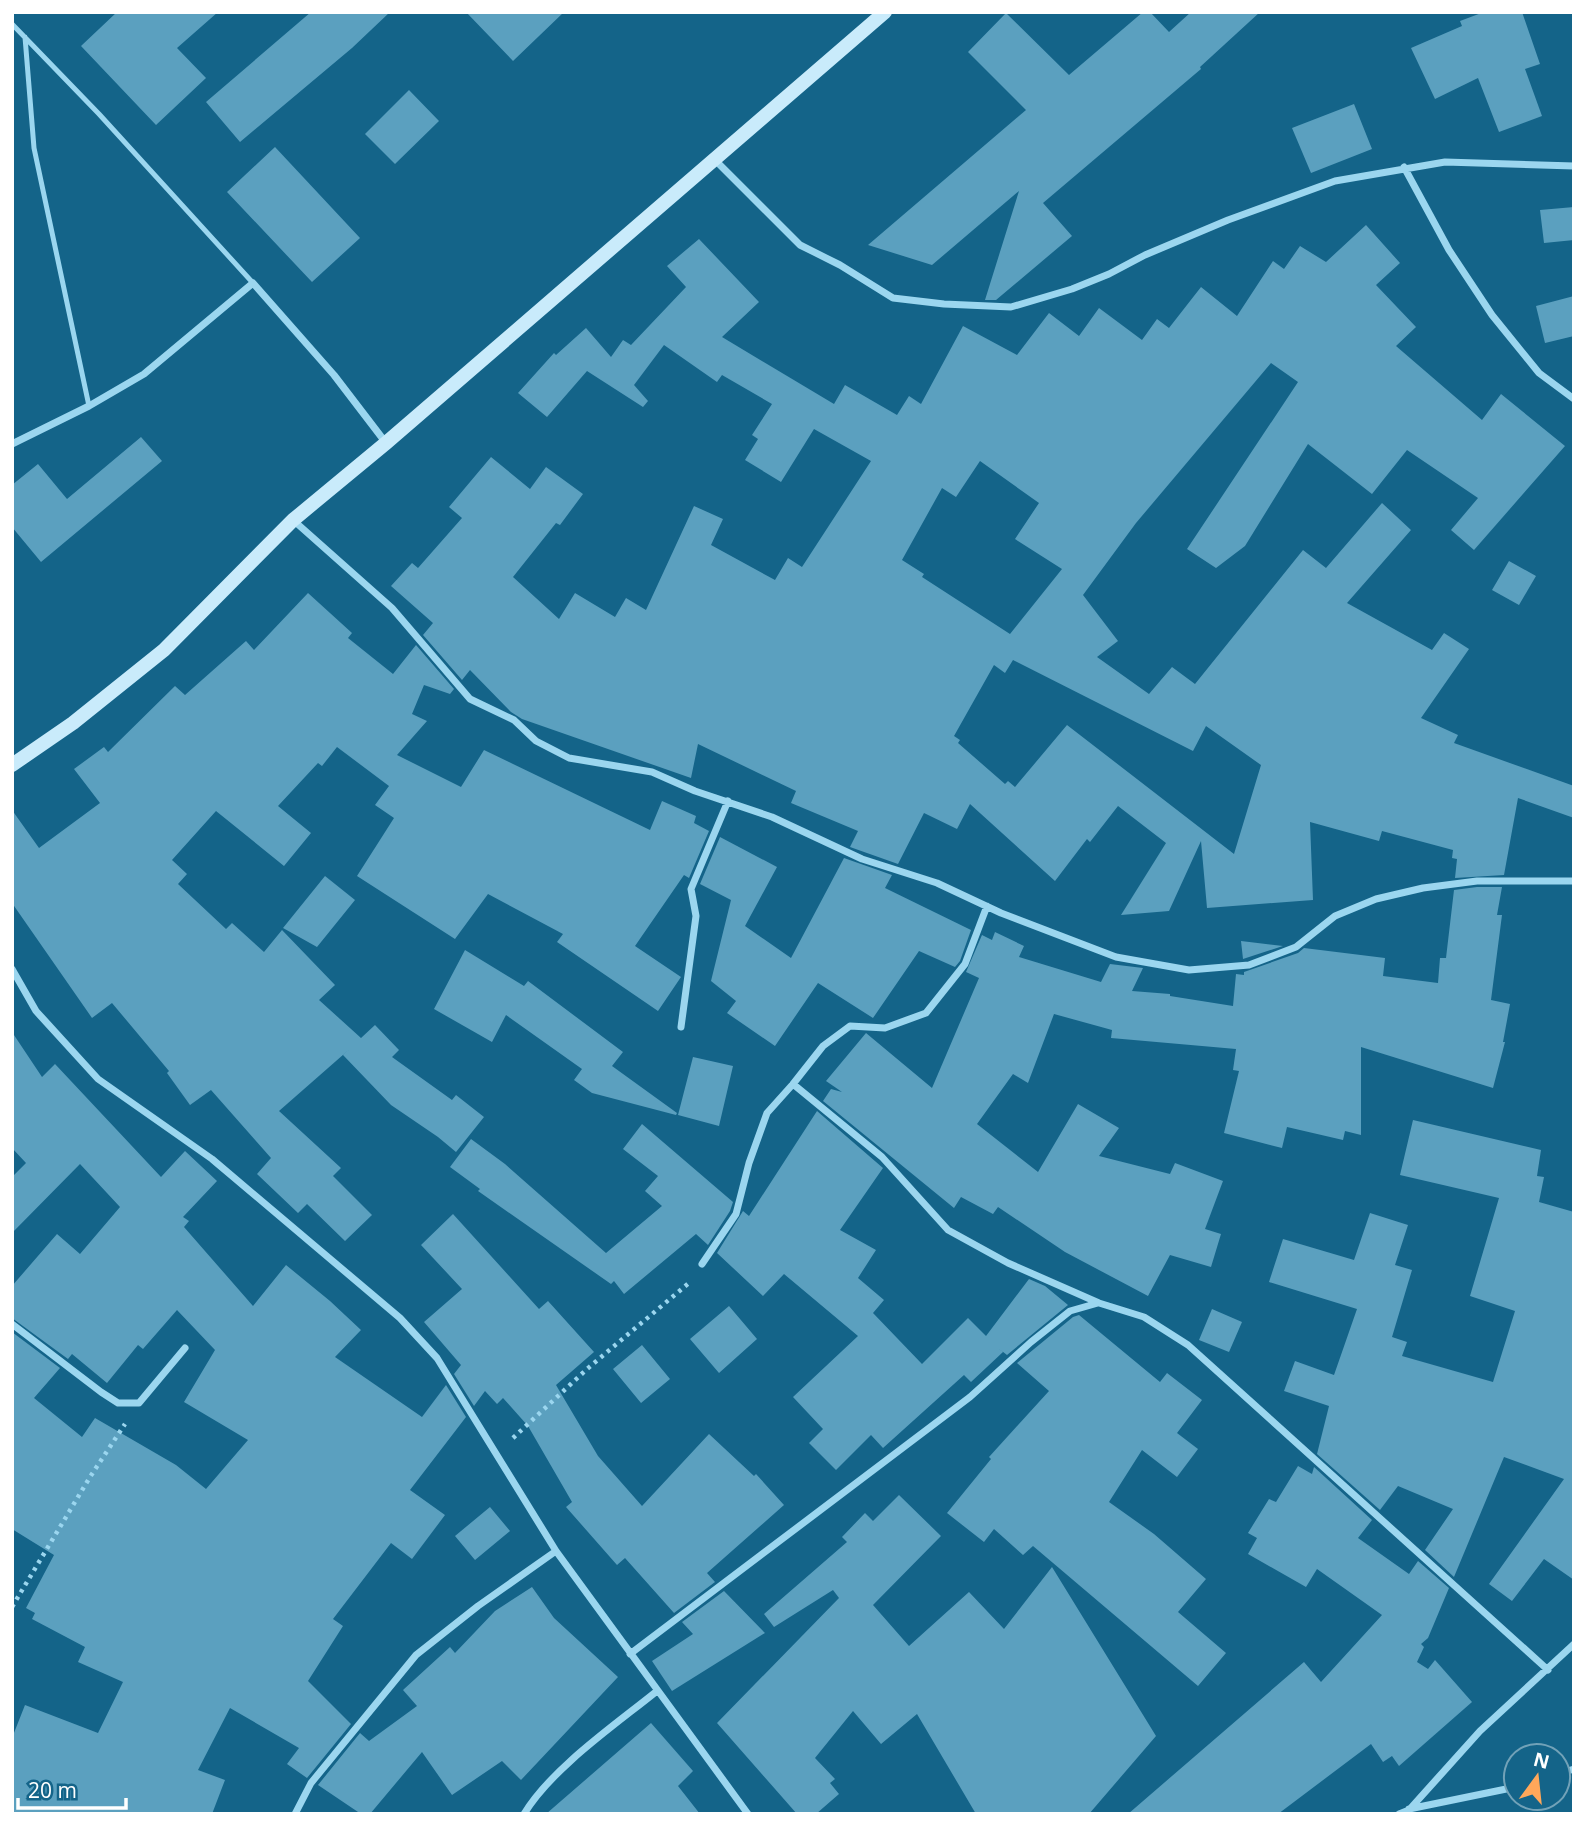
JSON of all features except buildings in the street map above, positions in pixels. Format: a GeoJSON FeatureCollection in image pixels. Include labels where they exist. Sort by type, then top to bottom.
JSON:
{"type":"FeatureCollection","features":[{"type":"Feature","properties":{"kind":"street"},"geometry":{"type":"LineString","coordinates":[[12,765],[73,723],[164,650],[293,520],[386,443],[885,12]]}},
{"type":"Feature","properties":{"kind":"street"},"geometry":{"type":"LineString","coordinates":[[714,159],[800,245],[840,265],[892,298],[1011,307],[1072,289],[1228,220],[1335,181],[1445,162],[1574,166]]}},
{"type":"Feature","properties":{"kind":"street"},"geometry":{"type":"LineString","coordinates":[[1404,167],[1449,250],[1492,315],[1539,373],[1574,399]]}},
{"type":"Feature","properties":{"kind":"street"},"geometry":{"type":"LineString","coordinates":[[12,444],[144,374],[253,283],[334,374],[386,443]]}},
{"type":"Feature","properties":{"kind":"street"},"geometry":{"type":"LineString","coordinates":[[293,520],[392,608],[470,699],[514,720],[537,741],[569,758],[652,772],[695,791],[816,835],[862,859],[937,883],[987,906],[1116,957],[1189,970],[1249,965],[1296,947],[1335,916],[1376,899],[1423,888],[1478,881],[1574,881]]}},
{"type":"Feature","properties":{"kind":"street"},"geometry":{"type":"LineString","coordinates":[[681,1027],[696,916],[691,889],[728,801]]}},
{"type":"Feature","properties":{"kind":"street"},"geometry":{"type":"LineString","coordinates":[[702,1264],[736,1214],[748,1163],[767,1114],[823,1046],[850,1026],[885,1028],[926,1013],[965,964],[987,906]]}},
{"type":"Feature","properties":{"kind":"street"},"geometry":{"type":"LineString","coordinates":[[12,968],[36,1011],[98,1079],[212,1159],[400,1318],[437,1358],[556,1551],[748,1814]]}},
{"type":"Feature","properties":{"kind":"street"},"geometry":{"type":"LineString","coordinates":[[793,1083],[882,1157],[948,1230],[1008,1263],[1098,1303],[1144,1317],[1188,1345],[1548,1670]]}},
{"type":"Feature","properties":{"kind":"street"},"geometry":{"type":"LineString","coordinates":[[630,1654],[970,1397],[1070,1311],[1098,1303]]}},
{"type":"Feature","properties":{"kind":"street"},"geometry":{"type":"LineString","coordinates":[[12,1324],[118,1403],[139,1402],[185,1348]]}},
{"type":"Feature","properties":{"kind":"street"},"geometry":{"type":"LineString","coordinates":[[295,1814],[311,1783],[416,1655],[478,1606],[556,1551]]}},
{"type":"Feature","properties":{"kind":"street"},"geometry":{"type":"LineString","coordinates":[[1409,1810],[1480,1731],[1574,1644]]}},
{"type":"Feature","properties":{"kind":"street"},"geometry":{"type":"LineString","coordinates":[[524,1814],[536,1794],[559,1772],[657,1691]]}},
{"type":"Feature","properties":{"kind":"street"},"geometry":{"type":"LineString","coordinates":[[1399,1814],[1502,1790]]}},
{"type":"Feature","properties":{"kind":"lane"},"geometry":{"type":"LineString","coordinates":[[12,24],[253,283]]}},
{"type":"Feature","properties":{"kind":"lane"},"geometry":{"type":"LineString","coordinates":[[25,37],[34,148],[89,405]]}},
{"type":"Feature","properties":{"kind":"path"},"geometry":{"type":"LineString","coordinates":[[497,1454],[587,1368],[688,1285],[702,1264]]}},
{"type":"Feature","properties":{"kind":"path"},"geometry":{"type":"LineString","coordinates":[[12,1607],[90,1477],[139,1402]]}}]}
